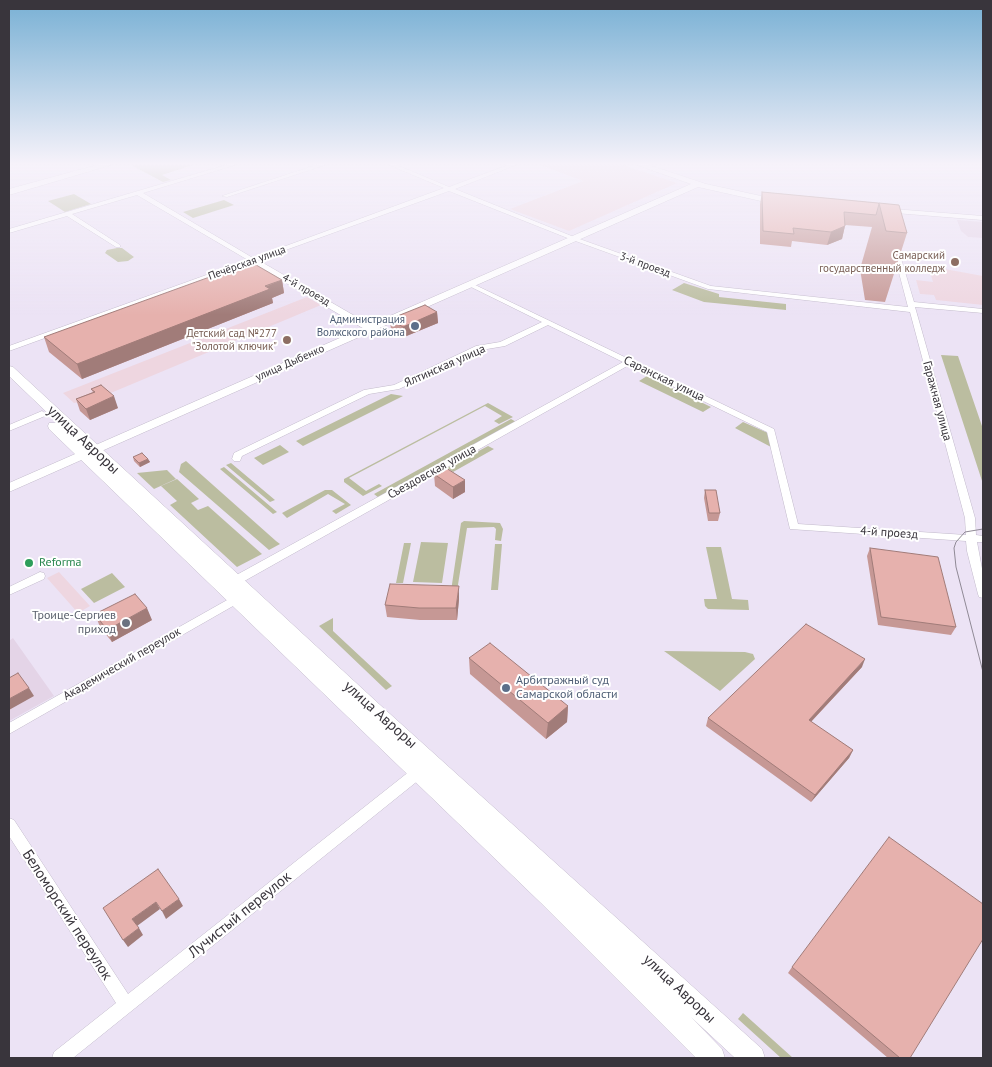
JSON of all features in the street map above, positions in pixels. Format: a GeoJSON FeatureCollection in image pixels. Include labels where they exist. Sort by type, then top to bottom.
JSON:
{"type":"FeatureCollection","features":[{"type":"Feature","properties":{"kind":"main road","name":"улица Дыбенко"},"geometry":{"type":"LineString","coordinates":[[572,238],[577,231],[613,215]]}},
{"type":"Feature","properties":{"kind":"main road","name":"улица Дыбенко"},"geometry":{"type":"LineString","coordinates":[[9,488],[572,238],[587,234],[630,215]]}},
{"type":"Feature","properties":{"kind":"main road"},"geometry":{"type":"LineString","coordinates":[[944,215],[983,218]]}},
{"type":"Feature","properties":{"kind":"main road","name":"улица Авроры"},"geometry":{"type":"LineString","coordinates":[[9,370],[89,452],[235,590],[678,1020],[713,1058]]}},
{"type":"Feature","properties":{"kind":"main road","name":"улица Авроры"},"geometry":{"type":"LineString","coordinates":[[9,384],[89,452]]}},
{"type":"Feature","properties":{"kind":"main road","name":"улица Авроры"},"geometry":{"type":"LineString","coordinates":[[235,590],[753,1058]]}},
{"type":"Feature","properties":{"kind":"street"},"geometry":{"type":"LineString","coordinates":[[9,231],[65,215]]}},
{"type":"Feature","properties":{"kind":"street"},"geometry":{"type":"LineString","coordinates":[[69,215],[118,246]]}},
{"type":"Feature","properties":{"kind":"street","name":"4-й проезд"},"geometry":{"type":"LineString","coordinates":[[176,215],[369,328]]}},
{"type":"Feature","properties":{"kind":"street","name":"Печёрская улица"},"geometry":{"type":"LineString","coordinates":[[9,349],[378,215]]}},
{"type":"Feature","properties":{"kind":"street","name":"3-й проезд"},"geometry":{"type":"LineString","coordinates":[[513,215],[710,288],[911,307],[983,311]]}},
{"type":"Feature","properties":{"kind":"street"},"geometry":{"type":"LineString","coordinates":[[886,215],[888,220]]}},
{"type":"Feature","properties":{"kind":"street","name":"Гаражная улица"},"geometry":{"type":"LineString","coordinates":[[892,232],[970,518],[972,551],[983,594]]}},
{"type":"Feature","properties":{"kind":"street","name":"Саранская улица"},"geometry":{"type":"LineString","coordinates":[[469,284],[771,431],[794,527]]}},
{"type":"Feature","properties":{"kind":"street","name":"Ялтинская улица"},"geometry":{"type":"LineString","coordinates":[[237,459],[237,455],[366,392],[396,388],[479,348],[502,344],[548,322]]}},
{"type":"Feature","properties":{"kind":"street","name":"Съездовская улица"},"geometry":{"type":"LineString","coordinates":[[235,590],[628,362]]}},
{"type":"Feature","properties":{"kind":"street"},"geometry":{"type":"LineString","coordinates":[[9,428],[42,414]]}},
{"type":"Feature","properties":{"kind":"street","name":"4-й проезд"},"geometry":{"type":"LineString","coordinates":[[794,527],[983,539]]}},
{"type":"Feature","properties":{"kind":"street"},"geometry":{"type":"LineString","coordinates":[[9,591],[40,576]]}},
{"type":"Feature","properties":{"kind":"street","name":"Академический переулок"},"geometry":{"type":"LineString","coordinates":[[9,729],[235,590]]}},
{"type":"Feature","properties":{"kind":"street","name":"Лучистый переулок"},"geometry":{"type":"LineString","coordinates":[[60,1058],[420,771]]}},
{"type":"Feature","properties":{"kind":"street","name":"Беломорский переулок"},"geometry":{"type":"LineString","coordinates":[[9,824],[126,1006]]}},
{"type":"Feature","properties":{"kind":"shaded area"},"geometry":{"type":"Polygon","coordinates":[[[526,215],[605,215],[569,231],[526,215]]]}},
{"type":"Feature","properties":{"kind":"shaded area"},"geometry":{"type":"Polygon","coordinates":[[[957,220],[983,222],[983,238],[968,237],[961,231],[957,220]]]}},
{"type":"Feature","properties":{"kind":"shaded area"},"geometry":{"type":"Polygon","coordinates":[[[928,266],[983,276],[983,305],[936,300],[934,295],[920,294],[916,280],[933,282],[928,266]]]}},
{"type":"Feature","properties":{"kind":"shaded area"},"geometry":{"type":"Polygon","coordinates":[[[307,297],[321,305],[94,400],[74,403],[63,393],[307,297]]]}},
{"type":"Feature","properties":{"kind":"shaded area"},"geometry":{"type":"Polygon","coordinates":[[[59,572],[90,606],[78,613],[47,578],[59,572]]]}},
{"type":"Feature","properties":{"kind":"shaded area"},"geometry":{"type":"Polygon","coordinates":[[[13,638],[54,696],[9,721],[9,641],[13,638]]]}},
{"type":"Feature","properties":{"kind":"green space"},"geometry":{"type":"Polygon","coordinates":[[[188,215],[203,215],[193,218],[188,215]]]}},
{"type":"Feature","properties":{"kind":"green space"},"geometry":{"type":"Polygon","coordinates":[[[122,248],[134,257],[128,261],[118,262],[105,253],[107,250],[122,248]]]}},
{"type":"Feature","properties":{"kind":"green space"},"geometry":{"type":"Polygon","coordinates":[[[684,283],[719,294],[719,297],[786,304],[786,310],[704,302],[672,290],[684,283]]]}},
{"type":"Feature","properties":{"kind":"green space"},"geometry":{"type":"Polygon","coordinates":[[[941,355],[958,356],[983,429],[983,484],[941,355]]]}},
{"type":"Feature","properties":{"kind":"green space"},"geometry":{"type":"Polygon","coordinates":[[[647,376],[711,407],[703,412],[639,381],[647,376]]]}},
{"type":"Feature","properties":{"kind":"green space"},"geometry":{"type":"Polygon","coordinates":[[[391,394],[403,396],[303,446],[296,441],[391,394]]]}},
{"type":"Feature","properties":{"kind":"green space"},"geometry":{"type":"Polygon","coordinates":[[[488,403],[513,417],[499,424],[494,421],[502,416],[485,406],[349,478],[366,491],[379,484],[382,486],[363,496],[344,482],[344,479],[488,403]]]}},
{"type":"Feature","properties":{"kind":"green space"},"geometry":{"type":"Polygon","coordinates":[[[511,419],[518,423],[379,498],[374,494],[511,419]]]}},
{"type":"Feature","properties":{"kind":"green space"},"geometry":{"type":"Polygon","coordinates":[[[743,422],[768,433],[771,447],[735,428],[743,422]]]}},
{"type":"Feature","properties":{"kind":"green space"},"geometry":{"type":"Polygon","coordinates":[[[280,445],[289,452],[263,465],[254,458],[280,445]]]}},
{"type":"Feature","properties":{"kind":"green space"},"geometry":{"type":"Polygon","coordinates":[[[488,446],[494,449],[453,472],[447,468],[488,446]]]}},
{"type":"Feature","properties":{"kind":"green space"},"geometry":{"type":"Polygon","coordinates":[[[186,461],[280,544],[269,550],[179,472],[181,464],[186,461]]]}},
{"type":"Feature","properties":{"kind":"green space"},"geometry":{"type":"Polygon","coordinates":[[[231,463],[275,500],[270,502],[226,465],[231,463]]]}},
{"type":"Feature","properties":{"kind":"green space"},"geometry":{"type":"Polygon","coordinates":[[[224,467],[277,512],[273,514],[220,469],[224,467]]]}},
{"type":"Feature","properties":{"kind":"green space"},"geometry":{"type":"Polygon","coordinates":[[[167,470],[176,479],[154,489],[137,473],[167,470]]]}},
{"type":"Feature","properties":{"kind":"green space"},"geometry":{"type":"Polygon","coordinates":[[[177,479],[199,499],[191,503],[198,510],[208,506],[262,554],[237,567],[170,505],[177,501],[161,486],[177,479]]]}},
{"type":"Feature","properties":{"kind":"green space"},"geometry":{"type":"Polygon","coordinates":[[[325,490],[332,490],[351,505],[336,514],[332,511],[345,504],[328,494],[287,518],[282,513],[325,490]]]}},
{"type":"Feature","properties":{"kind":"green space"},"geometry":{"type":"Polygon","coordinates":[[[464,521],[500,523],[503,529],[501,541],[495,540],[496,529],[494,527],[467,528],[457,591],[451,591],[461,523],[464,521]]]}},
{"type":"Feature","properties":{"kind":"green space"},"geometry":{"type":"Polygon","coordinates":[[[421,542],[448,543],[442,583],[413,582],[421,542]]]}},
{"type":"Feature","properties":{"kind":"green space"},"geometry":{"type":"Polygon","coordinates":[[[404,543],[411,543],[403,583],[396,583],[404,543]]]}},
{"type":"Feature","properties":{"kind":"green space"},"geometry":{"type":"Polygon","coordinates":[[[495,544],[502,544],[498,590],[491,590],[495,544]]]}},
{"type":"Feature","properties":{"kind":"green space"},"geometry":{"type":"Polygon","coordinates":[[[706,547],[721,547],[732,599],[748,600],[749,610],[708,609],[705,606],[704,599],[717,599],[706,547]]]}},
{"type":"Feature","properties":{"kind":"green space"},"geometry":{"type":"Polygon","coordinates":[[[112,573],[125,587],[94,603],[81,589],[112,573]]]}},
{"type":"Feature","properties":{"kind":"green space"},"geometry":{"type":"Polygon","coordinates":[[[333,618],[333,631],[392,686],[386,690],[319,626],[333,618]]]}},
{"type":"Feature","properties":{"kind":"green space"},"geometry":{"type":"Polygon","coordinates":[[[664,651],[745,652],[753,654],[755,659],[720,691],[664,651]]]}},
{"type":"Feature","properties":{"kind":"green space"},"geometry":{"type":"Polygon","coordinates":[[[743,1013],[793,1058],[781,1058],[738,1019],[743,1013]]]}},
{"type":"Feature","properties":{"kind":"building"},"geometry":{"type":"Polygon","coordinates":[[[763,215],[844,215],[845,226],[831,232],[793,228],[794,234],[763,231],[763,215]]]}},
{"type":"Feature","properties":{"kind":"building"},"geometry":{"type":"Polygon","coordinates":[[[882,215],[902,215],[907,233],[886,231],[882,215]]]}},
{"type":"Feature","properties":{"kind":"building"},"geometry":{"type":"Polygon","coordinates":[[[251,262],[282,280],[265,286],[270,289],[77,364],[44,337],[251,262]]]}},
{"type":"Feature","properties":{"kind":"building"},"geometry":{"type":"Polygon","coordinates":[[[425,305],[437,312],[403,327],[390,319],[425,305]]]}},
{"type":"Feature","properties":{"kind":"building"},"geometry":{"type":"Polygon","coordinates":[[[101,385],[114,396],[86,409],[76,399],[95,392],[91,389],[101,385]]]}},
{"type":"Feature","properties":{"kind":"building"},"geometry":{"type":"Polygon","coordinates":[[[142,453],[148,459],[139,463],[133,457],[142,453]]]}},
{"type":"Feature","properties":{"kind":"building"},"geometry":{"type":"Polygon","coordinates":[[[446,468],[465,480],[453,487],[434,474],[446,468]]]}},
{"type":"Feature","properties":{"kind":"building"},"geometry":{"type":"Polygon","coordinates":[[[705,490],[716,490],[720,513],[709,513],[705,490]]]}},
{"type":"Feature","properties":{"kind":"building"},"geometry":{"type":"Polygon","coordinates":[[[870,548],[938,557],[956,627],[881,617],[870,548]]]}},
{"type":"Feature","properties":{"kind":"building"},"geometry":{"type":"Polygon","coordinates":[[[390,584],[459,586],[456,608],[419,608],[385,605],[390,584]]]}},
{"type":"Feature","properties":{"kind":"building"},"geometry":{"type":"Polygon","coordinates":[[[135,594],[147,608],[107,630],[95,614],[135,594]]]}},
{"type":"Feature","properties":{"kind":"building"},"geometry":{"type":"Polygon","coordinates":[[[806,624],[865,659],[809,720],[853,750],[815,795],[708,718],[806,624]]]}},
{"type":"Feature","properties":{"kind":"building"},"geometry":{"type":"Polygon","coordinates":[[[490,643],[568,706],[548,723],[469,658],[490,643]]]}},
{"type":"Feature","properties":{"kind":"building"},"geometry":{"type":"Polygon","coordinates":[[[18,673],[29,688],[9,699],[9,678],[18,673]]]}},
{"type":"Feature","properties":{"kind":"building"},"geometry":{"type":"Polygon","coordinates":[[[889,837],[983,904],[983,939],[910,1058],[900,1058],[792,967],[889,837]]]}},
{"type":"Feature","properties":{"kind":"building"},"geometry":{"type":"Polygon","coordinates":[[[158,869],[179,899],[162,911],[156,902],[132,919],[139,928],[123,940],[103,908],[158,869]]]}},
{"type":"Feature","properties":{"kind":"tram line"},"geometry":{"type":"LineString","coordinates":[[983,529],[965,532],[956,542],[954,548],[956,567],[983,672]]}},
{"type":"Feature","properties":{"kind":"place","name":"Самарский государственный колледж"},"geometry":{"type":"Point","coordinates":[955,262]}},
{"type":"Feature","properties":{"kind":"place","name":"Администрация Волжского района"},"geometry":{"type":"Point","coordinates":[415,326]}},
{"type":"Feature","properties":{"kind":"place","name":"Детский сад №277 \"Золотой ключик\""},"geometry":{"type":"Point","coordinates":[287,340]}},
{"type":"Feature","properties":{"kind":"place","name":"Reforma"},"geometry":{"type":"Point","coordinates":[29,563]}},
{"type":"Feature","properties":{"kind":"place","name":"Троице-Сергиев приход"},"geometry":{"type":"Point","coordinates":[126,623]}},
{"type":"Feature","properties":{"kind":"place","name":"Арбитражный суд Самарской области"},"geometry":{"type":"Point","coordinates":[506,688]}}]}
